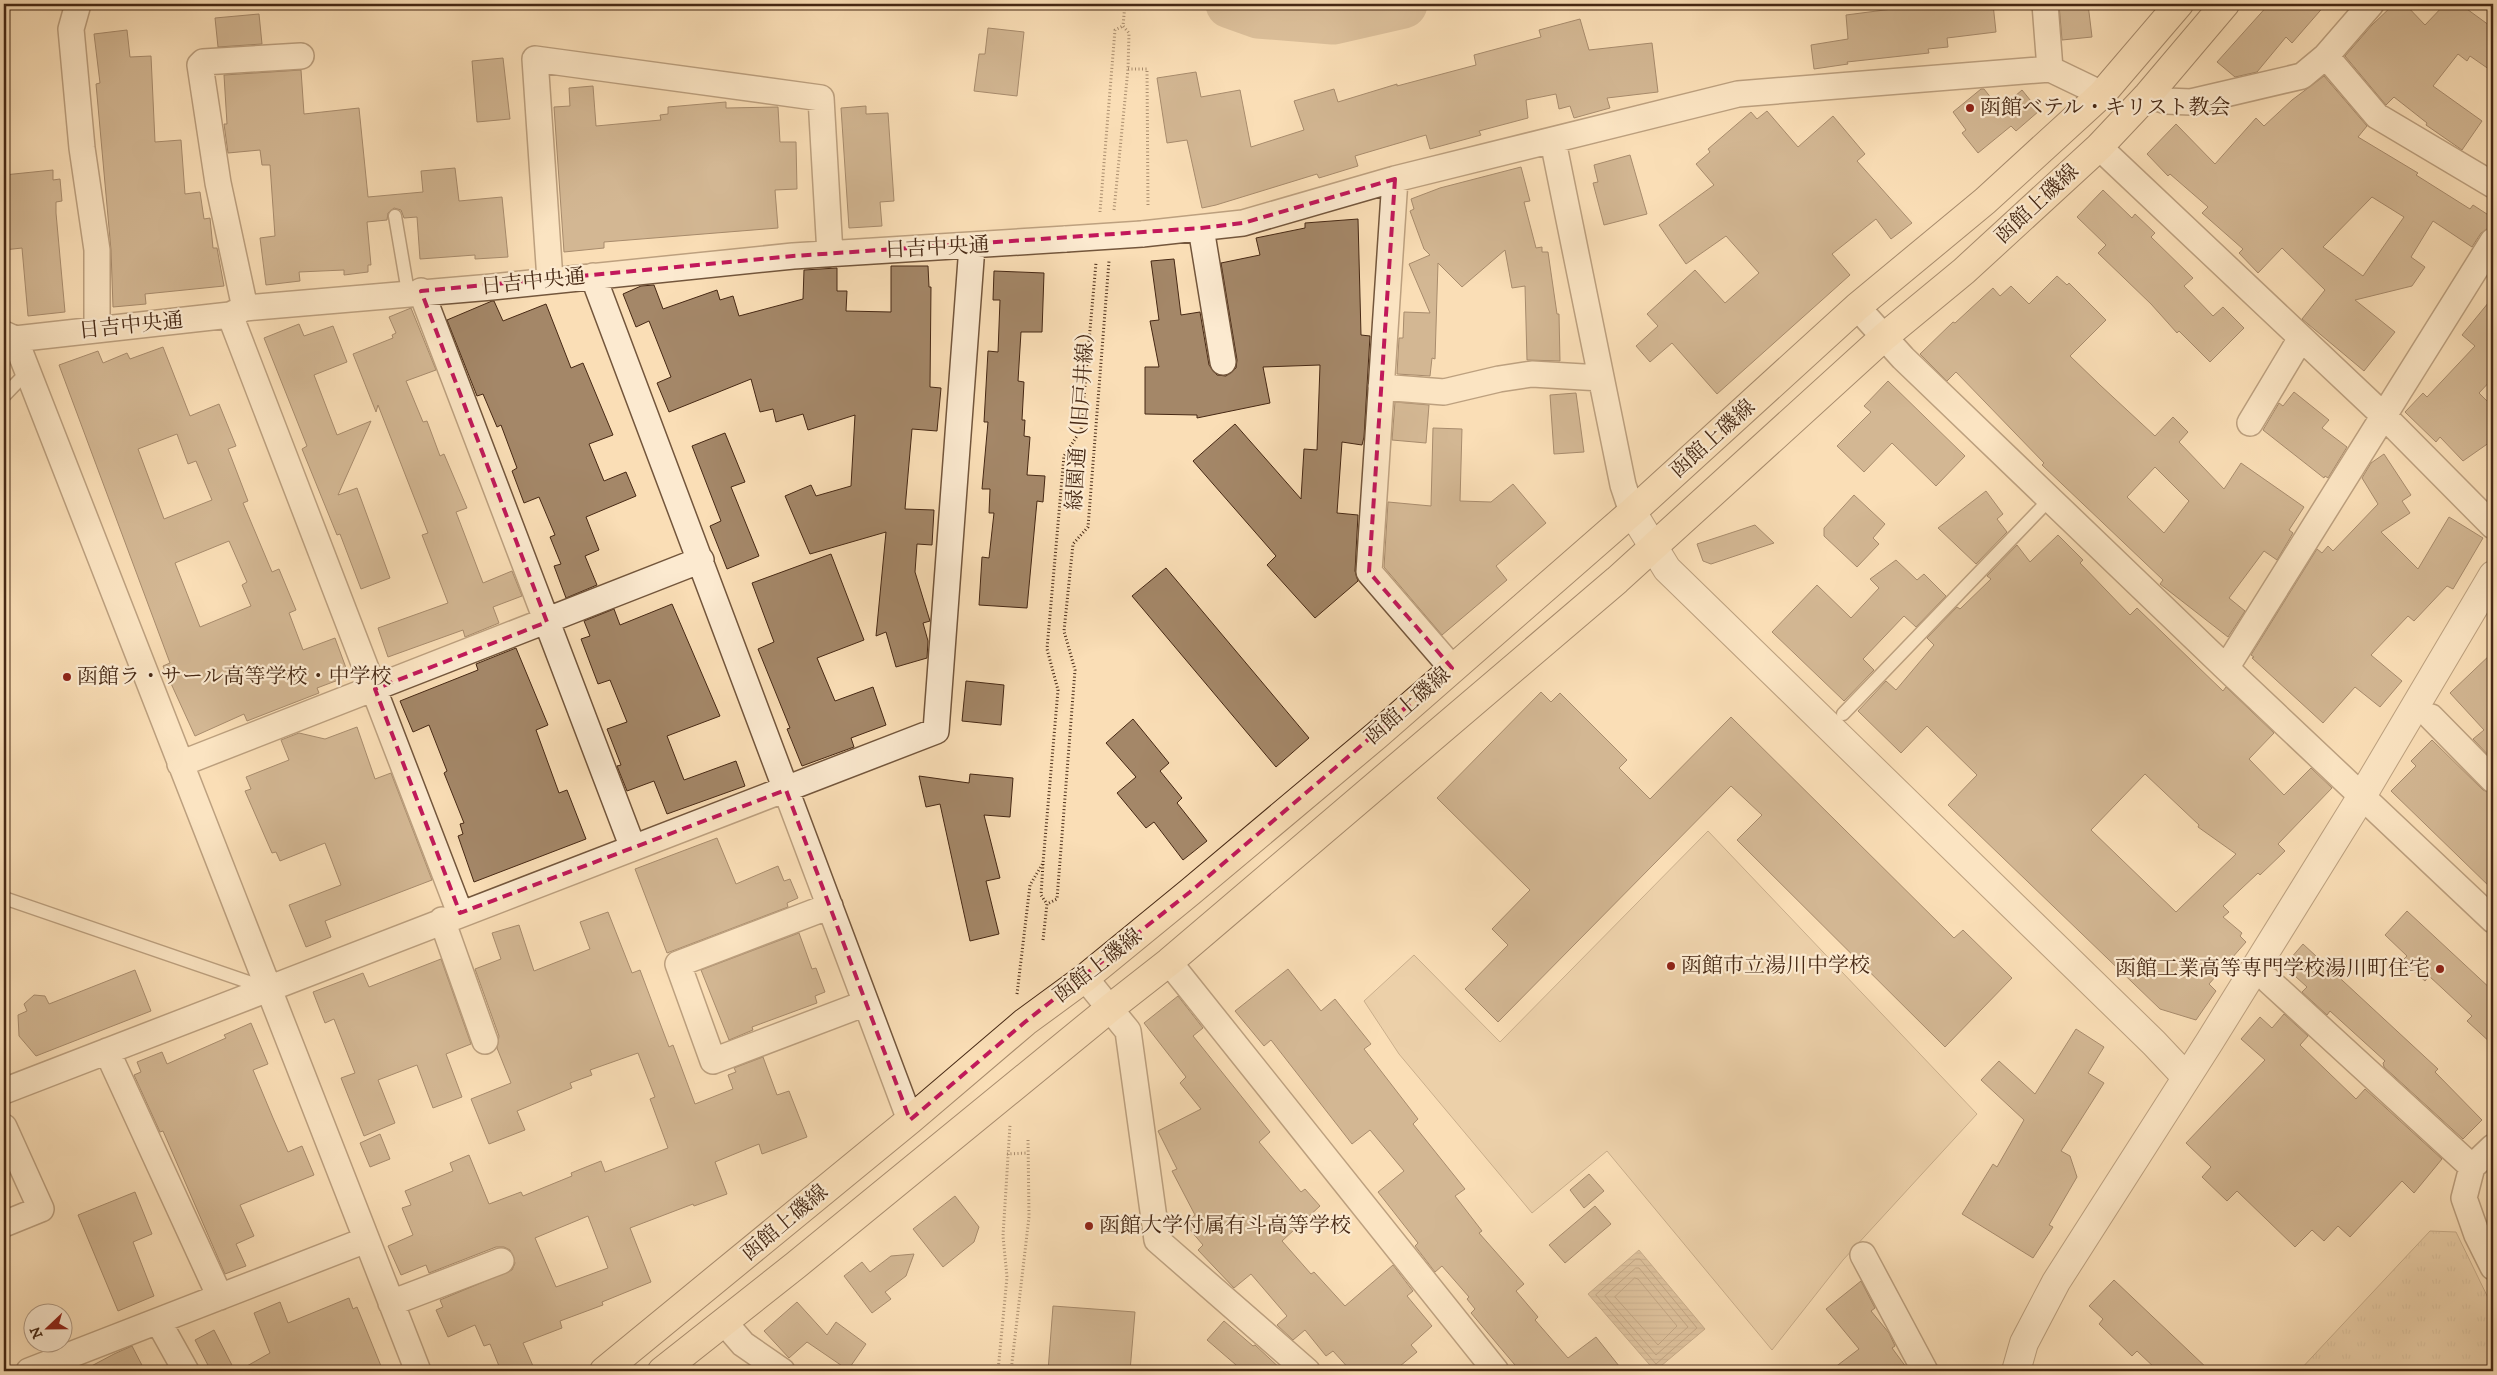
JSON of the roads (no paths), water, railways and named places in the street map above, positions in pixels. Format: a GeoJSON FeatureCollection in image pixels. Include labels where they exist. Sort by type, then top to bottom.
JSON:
{"type":"FeatureCollection","features":[{"type":"Feature","properties":{"kind":"main road","name":"函館上磯線"},"geometry":{"type":"LineString","coordinates":[[604,1371],[910,1120],[1025,1022],[1086,978],[1370,741],[1632,512],[1857,307],[1985,201],[2102,94],[2179,4]]}},
{"type":"Feature","properties":{"kind":"main road","name":"函館上磯線"},"geometry":{"type":"LineString","coordinates":[[662,1371],[804,1259],[1108,1009],[1169,962],[1653,548],[1884,337],[1964,272],[2100,147],[2225,4]]}},
{"type":"Feature","properties":{"kind":"street"},"geometry":{"type":"LineString","coordinates":[[78,4],[72,29],[82,148],[97,250],[97,330]]}},
{"type":"Feature","properties":{"kind":"street"},"geometry":{"type":"LineString","coordinates":[[2045,4],[2050,69],[2102,94]]}},
{"type":"Feature","properties":{"kind":"street"},"geometry":{"type":"LineString","coordinates":[[2148,94],[2166,101],[2191,102],[2293,79],[2311,70],[2326,56],[2370,4]]}},
{"type":"Feature","properties":{"kind":"street"},"geometry":{"type":"LineString","coordinates":[[302,56],[203,62],[200,65],[238,312],[375,689],[451,917],[485,1041]]}},
{"type":"Feature","properties":{"kind":"street"},"geometry":{"type":"LineString","coordinates":[[2326,56],[2376,116],[2493,185]]}},
{"type":"Feature","properties":{"kind":"street"},"geometry":{"type":"LineString","coordinates":[[550,280],[535,59],[821,98],[830,254]]}},
{"type":"Feature","properties":{"kind":"street","name":"日吉中央通"},"geometry":{"type":"LineString","coordinates":[[9,337],[97,330],[414,292],[830,254],[1066,239],[1145,223],[1201,228],[1243,223],[1395,179],[1738,94],[2050,69]]}},
{"type":"Feature","properties":{"kind":"street"},"geometry":{"type":"LineString","coordinates":[[1552,141],[1623,485],[1632,512],[1667,569],[2154,1043],[2186,1077]]}},
{"type":"Feature","properties":{"kind":"street"},"geometry":{"type":"LineString","coordinates":[[2100,147],[2383,415],[2493,526]]}},
{"type":"Feature","properties":{"kind":"street"},"geometry":{"type":"LineString","coordinates":[[1395,179],[1369,572],[1452,668]]}},
{"type":"Feature","properties":{"kind":"street"},"geometry":{"type":"LineString","coordinates":[[1201,228],[1223,362]]}},
{"type":"Feature","properties":{"kind":"street"},"geometry":{"type":"LineString","coordinates":[[2226,668],[2493,241]]}},
{"type":"Feature","properties":{"kind":"street"},"geometry":{"type":"LineString","coordinates":[[4,1091],[936,731],[972,246]]}},
{"type":"Feature","properties":{"kind":"street"},"geometry":{"type":"LineString","coordinates":[[593,276],[910,1120]]}},
{"type":"Feature","properties":{"kind":"street"},"geometry":{"type":"LineString","coordinates":[[414,292],[547,622],[632,848]]}},
{"type":"Feature","properties":{"kind":"street"},"geometry":{"type":"LineString","coordinates":[[1857,307],[1884,337],[2050,499],[2493,920]]}},
{"type":"Feature","properties":{"kind":"street"},"geometry":{"type":"LineString","coordinates":[[9,337],[28,371],[418,1371]]}},
{"type":"Feature","properties":{"kind":"street"},"geometry":{"type":"LineString","coordinates":[[2250,423],[2302,338]]}},
{"type":"Feature","properties":{"kind":"street"},"geometry":{"type":"LineString","coordinates":[[1381,387],[1444,392],[1532,374],[1601,378]]}},
{"type":"Feature","properties":{"kind":"street"},"geometry":{"type":"LineString","coordinates":[[180,764],[547,622],[701,560]]}},
{"type":"Feature","properties":{"kind":"street"},"geometry":{"type":"LineString","coordinates":[[2016,1371],[2024,1343],[2056,1282],[2362,796],[2493,575]]}},
{"type":"Feature","properties":{"kind":"street"},"geometry":{"type":"LineString","coordinates":[[2431,717],[2493,780]]}},
{"type":"Feature","properties":{"kind":"street"},"geometry":{"type":"LineString","coordinates":[[830,906],[678,964],[714,1061],[866,1003]]}},
{"type":"Feature","properties":{"kind":"street"},"geometry":{"type":"LineString","coordinates":[[1169,962],[1496,1371]]}},
{"type":"Feature","properties":{"kind":"street"},"geometry":{"type":"LineString","coordinates":[[1086,978],[1108,1009],[1128,1032],[1157,1240],[1307,1371]]}},
{"type":"Feature","properties":{"kind":"street"},"geometry":{"type":"LineString","coordinates":[[2269,981],[2472,1167]]}},
{"type":"Feature","properties":{"kind":"street"},"geometry":{"type":"LineString","coordinates":[[107,1051],[220,1297]]}},
{"type":"Feature","properties":{"kind":"street"},"geometry":{"type":"LineString","coordinates":[[4,1127],[41,1209],[4,1224]]}},
{"type":"Feature","properties":{"kind":"street"},"geometry":{"type":"LineString","coordinates":[[2493,1147],[2472,1167],[2464,1198],[2477,1235],[2493,1267]]}},
{"type":"Feature","properties":{"kind":"street"},"geometry":{"type":"LineString","coordinates":[[29,1371],[366,1240]]}},
{"type":"Feature","properties":{"kind":"street"},"geometry":{"type":"LineString","coordinates":[[1863,1254],[1925,1371]]}},
{"type":"Feature","properties":{"kind":"street"},"geometry":{"type":"LineString","coordinates":[[391,1302],[501,1261]]}},
{"type":"Feature","properties":{"kind":"street"},"geometry":{"type":"LineString","coordinates":[[158,1321],[186,1371]]}},
{"type":"Feature","properties":{"kind":"street"},"geometry":{"type":"LineString","coordinates":[[724,1322],[743,1344],[782,1371]]}},
{"type":"Feature","properties":{"kind":"lane"},"geometry":{"type":"LineString","coordinates":[[395,216],[414,292]]}},
{"type":"Feature","properties":{"kind":"lane"},"geometry":{"type":"LineString","coordinates":[[4,396],[28,371]]}},
{"type":"Feature","properties":{"kind":"lane"},"geometry":{"type":"LineString","coordinates":[[1843,714],[2050,499]]}},
{"type":"Feature","properties":{"kind":"lane"},"geometry":{"type":"LineString","coordinates":[[4,898],[268,988]]}},
{"type":"Feature","properties":{"kind":"water"},"geometry":{"type":"Polygon","coordinates":[[[1639,1250],[1705,1329],[1655,1371],[1588,1294],[1639,1250]]]}},
{"type":"Feature","properties":{"kind":"waterway"},"geometry":{"type":"LineString","coordinates":[[1230,4],[1258,14],[1333,20],[1403,4]]}},
{"type":"Feature","properties":{"kind":"place","name":"函館ベテル・キリスト教会"},"geometry":{"type":"Point","coordinates":[1970,108]}},
{"type":"Feature","properties":{"kind":"place","name":"函館ラ・サール高等学校・中学校"},"geometry":{"type":"Point","coordinates":[67,677]}},
{"type":"Feature","properties":{"kind":"place","name":"函館市立湯川中学校"},"geometry":{"type":"Point","coordinates":[1671,966]}},
{"type":"Feature","properties":{"kind":"place","name":"函館工業高等専門学校湯川町住宅"},"geometry":{"type":"Point","coordinates":[2440,969]}},
{"type":"Feature","properties":{"kind":"place","name":"函館大学付属有斗高等学校"},"geometry":{"type":"Point","coordinates":[1089,1226]}}]}
